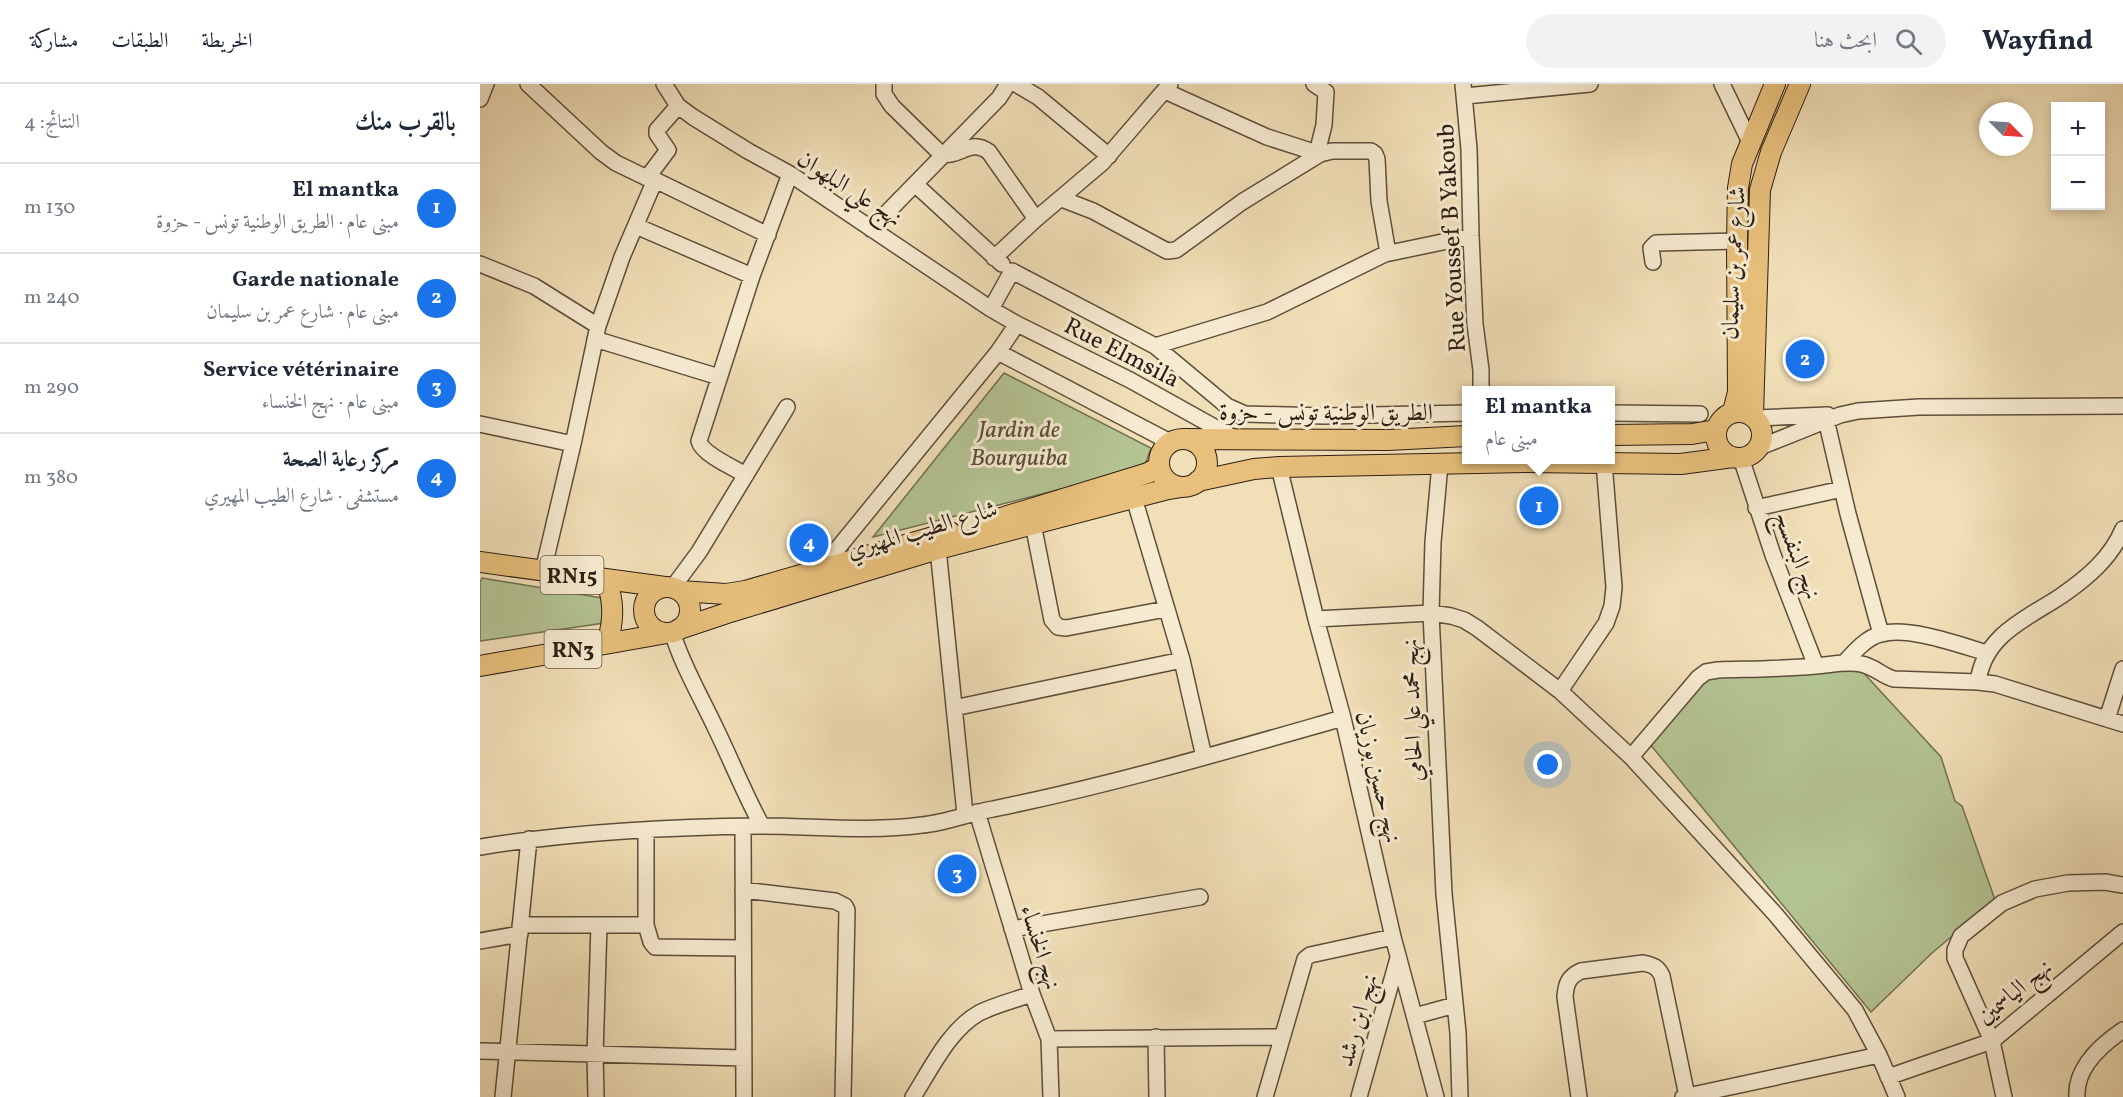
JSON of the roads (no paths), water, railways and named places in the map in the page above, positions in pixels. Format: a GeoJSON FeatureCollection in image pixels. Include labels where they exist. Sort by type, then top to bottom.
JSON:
{"type":"FeatureCollection","features":[{"type":"Feature","properties":{"kind":"main road","name":"شارع عمر بن سليمان"},"geometry":{"type":"LineString","coordinates":[[1733,412],[1738,392],[1738,188],[1742,164],[1775,84]]}},
{"type":"Feature","properties":{"kind":"main road","name":"شارع عمر بن سليمان"},"geometry":{"type":"LineString","coordinates":[[1755,417],[1760,190],[1771,152],[1800,84]]}},
{"type":"Feature","properties":{"kind":"main road"},"geometry":{"type":"LineString","coordinates":[[1615,462],[1682,464],[1737,458],[1755,453],[1760,447],[1763,435],[1755,417],[1740,411],[1724,417],[1716,430],[1720,449],[1737,458]]}},
{"type":"Feature","properties":{"kind":"main road"},"geometry":{"type":"LineString","coordinates":[[1615,435],[1692,434],[1716,430]]}},
{"type":"Feature","properties":{"kind":"main road","name":"الطريق الوطنية تونس - حزوة"},"geometry":{"type":"LineString","coordinates":[[1177,441],[1388,440],[1462,436]]}},
{"type":"Feature","properties":{"kind":"main road"},"geometry":{"type":"LineString","coordinates":[[1190,484],[1206,470],[1206,455],[1198,444],[1177,441],[1162,450],[1159,467],[1167,481],[1190,484],[1254,469],[1279,467],[1462,464]]}},
{"type":"Feature","properties":{"kind":"main road","name":"شارع الطيب المهيري"},"geometry":{"type":"LineString","coordinates":[[673,588],[726,594],[820,570],[1002,518],[1148,473],[1159,467]]}},
{"type":"Feature","properties":{"kind":"main road","name":"شارع الطيب المهيري"},"geometry":{"type":"LineString","coordinates":[[673,631],[938,549],[1190,484]]}},
{"type":"Feature","properties":{"kind":"main road","name":"RN15"},"geometry":{"type":"LineString","coordinates":[[480,562],[673,588]]}},
{"type":"Feature","properties":{"kind":"main road"},"geometry":{"type":"LineString","coordinates":[[605,579],[611,592],[613,609],[607,643]]}},
{"type":"Feature","properties":{"kind":"main road"},"geometry":{"type":"LineString","coordinates":[[673,588],[686,596],[690,610],[688,618],[673,631],[652,627],[644,614],[646,599],[651,593],[673,588]]}},
{"type":"Feature","properties":{"kind":"main road","name":"RN3"},"geometry":{"type":"LineString","coordinates":[[480,666],[673,631]]}},
{"type":"Feature","properties":{"kind":"street"},"geometry":{"type":"LineString","coordinates":[[480,99],[486,84]]}},
{"type":"Feature","properties":{"kind":"street"},"geometry":{"type":"LineString","coordinates":[[528,84],[601,152],[616,163],[768,235]]}},
{"type":"Feature","properties":{"kind":"street"},"geometry":{"type":"LineString","coordinates":[[884,84],[884,94],[892,106],[944,155],[952,155],[963,148],[973,146],[985,149],[993,156],[1036,219]]}},
{"type":"Feature","properties":{"kind":"street"},"geometry":{"type":"LineString","coordinates":[[871,229],[999,98],[1008,84]]}},
{"type":"Feature","properties":{"kind":"street"},"geometry":{"type":"LineString","coordinates":[[1016,84],[1038,97],[1109,156]]}},
{"type":"Feature","properties":{"kind":"street"},"geometry":{"type":"LineString","coordinates":[[1314,84],[1326,92],[1319,153]]}},
{"type":"Feature","properties":{"kind":"street"},"geometry":{"type":"LineString","coordinates":[[1464,90],[1590,84]]}},
{"type":"Feature","properties":{"kind":"street"},"geometry":{"type":"LineString","coordinates":[[1722,84],[1750,142]]}},
{"type":"Feature","properties":{"kind":"street"},"geometry":{"type":"LineString","coordinates":[[994,258],[1109,156],[1167,87],[1267,137],[1319,153]]}},
{"type":"Feature","properties":{"kind":"street","name":"Rue Youssef B Yakoub"},"geometry":{"type":"LineString","coordinates":[[1464,90],[1469,149],[1470,236],[1475,324],[1481,386]]}},
{"type":"Feature","properties":{"kind":"street"},"geometry":{"type":"LineString","coordinates":[[543,571],[597,332],[651,179],[668,150],[657,134],[657,130],[673,92]]}},
{"type":"Feature","properties":{"kind":"street","name":"نهج علي البلهوان"},"geometry":{"type":"LineString","coordinates":[[673,92],[748,151],[790,174],[991,309],[1017,324]]}},
{"type":"Feature","properties":{"kind":"street"},"geometry":{"type":"LineString","coordinates":[[1062,199],[1093,211],[1167,250],[1176,250],[1242,202],[1319,153],[1371,151],[1375,154],[1382,225],[1388,253]]}},
{"type":"Feature","properties":{"kind":"street"},"geometry":{"type":"LineString","coordinates":[[746,475],[706,452],[700,445],[719,377],[752,276],[790,174]]}},
{"type":"Feature","properties":{"kind":"street"},"geometry":{"type":"LineString","coordinates":[[916,185],[1011,271],[1155,346],[1227,406],[1245,414],[1325,416],[1462,413]]}},
{"type":"Feature","properties":{"kind":"street"},"geometry":{"type":"LineString","coordinates":[[636,226],[752,276]]}},
{"type":"Feature","properties":{"kind":"street"},"geometry":{"type":"LineString","coordinates":[[1155,346],[1267,312],[1388,253],[1470,236]]}},
{"type":"Feature","properties":{"kind":"street"},"geometry":{"type":"LineString","coordinates":[[1653,262],[1651,248],[1656,243],[1737,241]]}},
{"type":"Feature","properties":{"kind":"street"},"geometry":{"type":"LineString","coordinates":[[480,264],[534,286],[597,332],[719,377]]}},
{"type":"Feature","properties":{"kind":"street"},"geometry":{"type":"LineString","coordinates":[[991,309],[1011,271]]}},
{"type":"Feature","properties":{"kind":"street"},"geometry":{"type":"LineString","coordinates":[[820,570],[998,352],[1017,324]]}},
{"type":"Feature","properties":{"kind":"street","name":"Rue Elmsila"},"geometry":{"type":"LineString","coordinates":[[1017,324],[1149,390],[1236,439]]}},
{"type":"Feature","properties":{"kind":"street"},"geometry":{"type":"LineString","coordinates":[[998,352],[1177,441]]}},
{"type":"Feature","properties":{"kind":"street"},"geometry":{"type":"LineString","coordinates":[[1755,417],[1825,418],[1858,411],[1919,407],[2123,406]]}},
{"type":"Feature","properties":{"kind":"street"},"geometry":{"type":"LineString","coordinates":[[673,588],[699,552],[787,407]]}},
{"type":"Feature","properties":{"kind":"street"},"geometry":{"type":"LineString","coordinates":[[1615,413],[1700,414]]}},
{"type":"Feature","properties":{"kind":"street"},"geometry":{"type":"LineString","coordinates":[[1760,447],[1825,418]]}},
{"type":"Feature","properties":{"kind":"street"},"geometry":{"type":"LineString","coordinates":[[1825,418],[1881,634]]}},
{"type":"Feature","properties":{"kind":"street"},"geometry":{"type":"LineString","coordinates":[[480,424],[573,444]]}},
{"type":"Feature","properties":{"kind":"street","name":"نهج البنفسج"},"geometry":{"type":"LineString","coordinates":[[1737,458],[1816,666]]}},
{"type":"Feature","properties":{"kind":"street","name":"نهج محمد علي الحامي"},"geometry":{"type":"LineString","coordinates":[[1440,464],[1433,542],[1431,613],[1444,894],[1455,1005],[1460,1097]]}},
{"type":"Feature","properties":{"kind":"street"},"geometry":{"type":"LineString","coordinates":[[1560,691],[1606,623],[1612,606],[1614,587],[1604,464]]}},
{"type":"Feature","properties":{"kind":"street","name":"نهج حسين بوزيان"},"geometry":{"type":"LineString","coordinates":[[1279,467],[1343,718],[1393,937],[1436,1097]]}},
{"type":"Feature","properties":{"kind":"street"},"geometry":{"type":"LineString","coordinates":[[1756,508],[1842,489]]}},
{"type":"Feature","properties":{"kind":"street"},"geometry":{"type":"LineString","coordinates":[[1134,498],[1182,660],[1204,756]]}},
{"type":"Feature","properties":{"kind":"street"},"geometry":{"type":"LineString","coordinates":[[1033,524],[1053,620],[1058,627],[1066,628],[1166,609]]}},
{"type":"Feature","properties":{"kind":"street"},"geometry":{"type":"LineString","coordinates":[[1978,682],[1982,663],[1987,653],[2003,634],[2063,595],[2092,572],[2109,555],[2123,529]]}},
{"type":"Feature","properties":{"kind":"street","name":"نهج الخنساء"},"geometry":{"type":"LineString","coordinates":[[938,549],[954,708],[971,813],[1049,1039],[1051,1097]]}},
{"type":"Feature","properties":{"kind":"street"},"geometry":{"type":"LineString","coordinates":[[1316,619],[1431,613],[1450,615],[1470,624],[1560,691],[1631,757],[1830,978],[1855,1010],[1879,1055],[1897,1097]]}},
{"type":"Feature","properties":{"kind":"street"},"geometry":{"type":"LineString","coordinates":[[673,631],[680,657],[742,790],[762,826]]}},
{"type":"Feature","properties":{"kind":"street"},"geometry":{"type":"LineString","coordinates":[[1845,662],[1856,650],[1881,634],[1900,633],[1932,637],[1987,653]]}},
{"type":"Feature","properties":{"kind":"street"},"geometry":{"type":"LineString","coordinates":[[954,708],[1182,660]]}},
{"type":"Feature","properties":{"kind":"street"},"geometry":{"type":"LineString","coordinates":[[1631,757],[1684,693],[1706,672],[1816,666],[1845,662],[1864,664],[1885,677],[1894,679],[1995,684],[2123,724]]}},
{"type":"Feature","properties":{"kind":"street"},"geometry":{"type":"LineString","coordinates":[[2107,719],[2123,669]]}},
{"type":"Feature","properties":{"kind":"street"},"geometry":{"type":"LineString","coordinates":[[480,847],[596,832],[762,826],[907,827],[926,825],[971,813],[1046,798],[1343,718]]}},
{"type":"Feature","properties":{"kind":"street"},"geometry":{"type":"LineString","coordinates":[[743,827],[744,1097]]}},
{"type":"Feature","properties":{"kind":"street"},"geometry":{"type":"LineString","coordinates":[[646,830],[646,925],[651,942],[655,947],[742,948]]}},
{"type":"Feature","properties":{"kind":"street"},"geometry":{"type":"LineString","coordinates":[[503,1097],[529,839]]}},
{"type":"Feature","properties":{"kind":"street"},"geometry":{"type":"LineString","coordinates":[[2004,1097],[1992,1041],[1955,958],[1955,950],[1961,936],[2002,903],[2035,889],[2068,883],[2105,882],[2123,885]]}},
{"type":"Feature","properties":{"kind":"street"},"geometry":{"type":"LineString","coordinates":[[743,890],[836,901],[845,906],[847,910],[843,1097]]}},
{"type":"Feature","properties":{"kind":"street"},"geometry":{"type":"LineString","coordinates":[[1012,929],[1200,897]]}},
{"type":"Feature","properties":{"kind":"street"},"geometry":{"type":"LineString","coordinates":[[596,1097],[599,925]]}},
{"type":"Feature","properties":{"kind":"street"},"geometry":{"type":"LineString","coordinates":[[480,941],[520,929],[646,925]]}},
{"type":"Feature","properties":{"kind":"street","name":"نهج الياسمين"},"geometry":{"type":"LineString","coordinates":[[1888,1077],[1992,1041],[2123,932]]}},
{"type":"Feature","properties":{"kind":"street"},"geometry":{"type":"LineString","coordinates":[[1265,1097],[1305,959],[1310,955],[1393,937]]}},
{"type":"Feature","properties":{"kind":"street","name":"نهج ابن رشد"},"geometry":{"type":"LineString","coordinates":[[1359,1097],[1399,956]]}},
{"type":"Feature","properties":{"kind":"street"},"geometry":{"type":"LineString","coordinates":[[1579,1097],[1565,997],[1566,984],[1572,975],[1581,971],[1644,963],[1659,969],[1685,1096],[1717,1093],[1879,1055]]}},
{"type":"Feature","properties":{"kind":"street"},"geometry":{"type":"LineString","coordinates":[[913,1097],[944,1049],[968,1022],[980,1013],[1032,994]]}},
{"type":"Feature","properties":{"kind":"street"},"geometry":{"type":"LineString","coordinates":[[1415,1016],[1455,1005]]}},
{"type":"Feature","properties":{"kind":"street"},"geometry":{"type":"LineString","coordinates":[[2077,1097],[2081,1075],[2089,1061],[2103,1045],[2123,1030]]}},
{"type":"Feature","properties":{"kind":"street"},"geometry":{"type":"LineString","coordinates":[[1156,1037],[1157,1097]]}},
{"type":"Feature","properties":{"kind":"street"},"geometry":{"type":"LineString","coordinates":[[1049,1039],[1282,1037]]}},
{"type":"Feature","properties":{"kind":"street"},"geometry":{"type":"LineString","coordinates":[[480,1051],[744,1058]]}},
{"type":"Feature","properties":{"kind":"street"},"geometry":{"type":"LineString","coordinates":[[1426,1097],[1430,1076]]}},
{"type":"Feature","properties":{"kind":"place","name":"Garde nationale"},"geometry":{"type":"Point","coordinates":[1805,359]}},
{"type":"Feature","properties":{"kind":"place","name":"El mantka"},"geometry":{"type":"Point","coordinates":[1539,506]}},
{"type":"Feature","properties":{"kind":"place","name":"مركز رعاية الصحة"},"geometry":{"type":"Point","coordinates":[809,543]}},
{"type":"Feature","properties":{"kind":"place","name":"Service vétérinaire"},"geometry":{"type":"Point","coordinates":[957,874]}},
{"type":"Feature","properties":{"kind":"park label","name":"Jardin de Bourguiba"},"geometry":{"type":"Point","coordinates":[1019,443]}}]}
